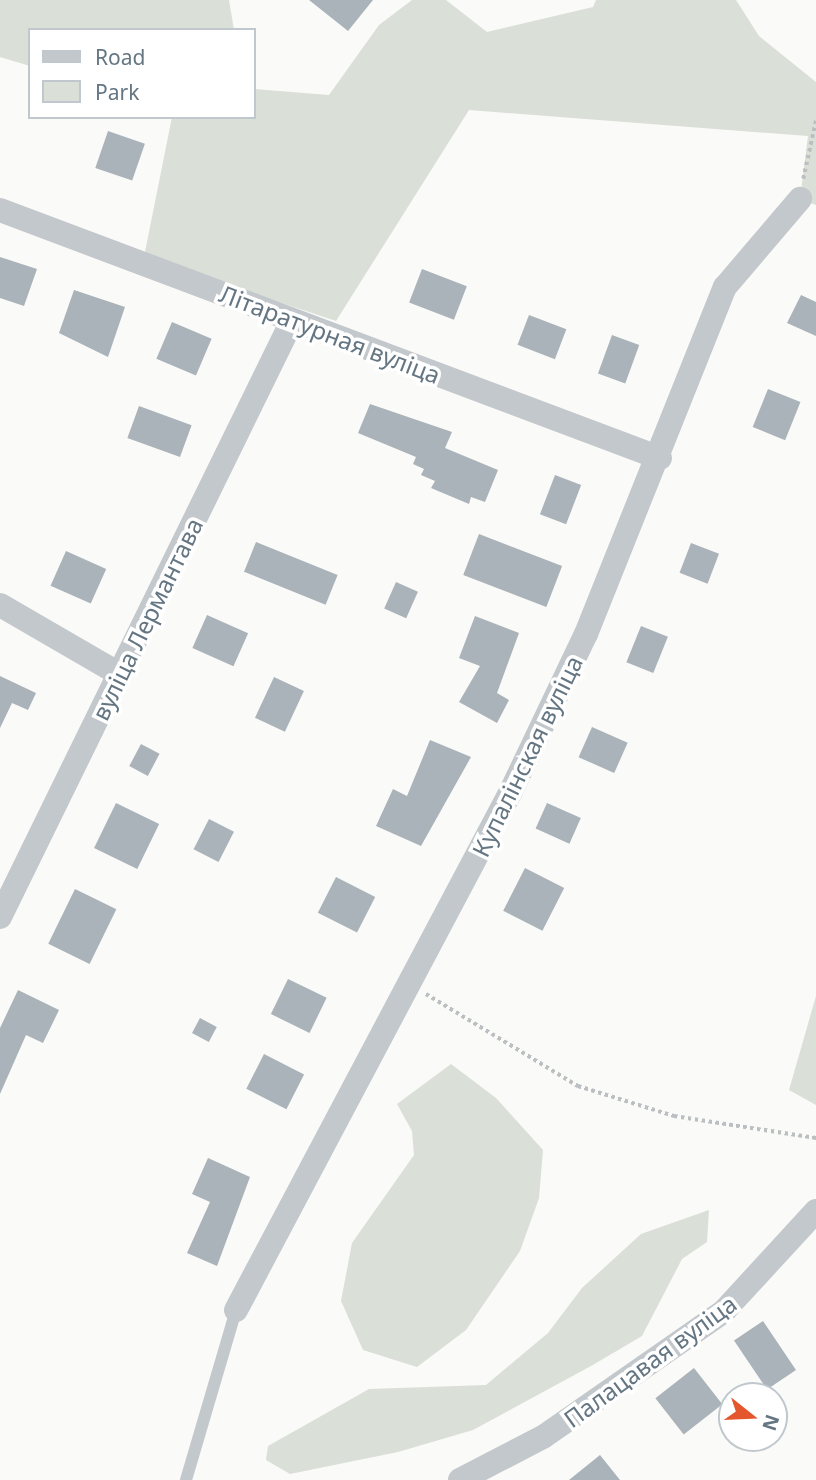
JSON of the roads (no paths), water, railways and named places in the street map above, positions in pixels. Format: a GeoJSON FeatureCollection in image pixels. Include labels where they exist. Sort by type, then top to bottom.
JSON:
{"type":"FeatureCollection","features":[{"type":"Feature","properties":{"kind":"street","name":"Купалінская вуліца"},"geometry":{"type":"LineString","coordinates":[[236,1310],[413,985],[586,634],[660,458],[725,287],[800,199]]}},
{"type":"Feature","properties":{"kind":"street","name":"Літаратурная вуліца"},"geometry":{"type":"LineString","coordinates":[[0,210],[116,248],[292,321],[660,458]]}},
{"type":"Feature","properties":{"kind":"street","name":"вуліца Лермантава"},"geometry":{"type":"LineString","coordinates":[[0,917],[292,321]]}},
{"type":"Feature","properties":{"kind":"street"},"geometry":{"type":"LineString","coordinates":[[0,605],[120,674]]}},
{"type":"Feature","properties":{"kind":"street","name":"Палацавая вуліца"},"geometry":{"type":"LineString","coordinates":[[473,1477],[543,1437],[724,1311],[816,1212]]}},
{"type":"Feature","properties":{"kind":"lane"},"geometry":{"type":"LineString","coordinates":[[186,1480],[236,1310]]}}]}
